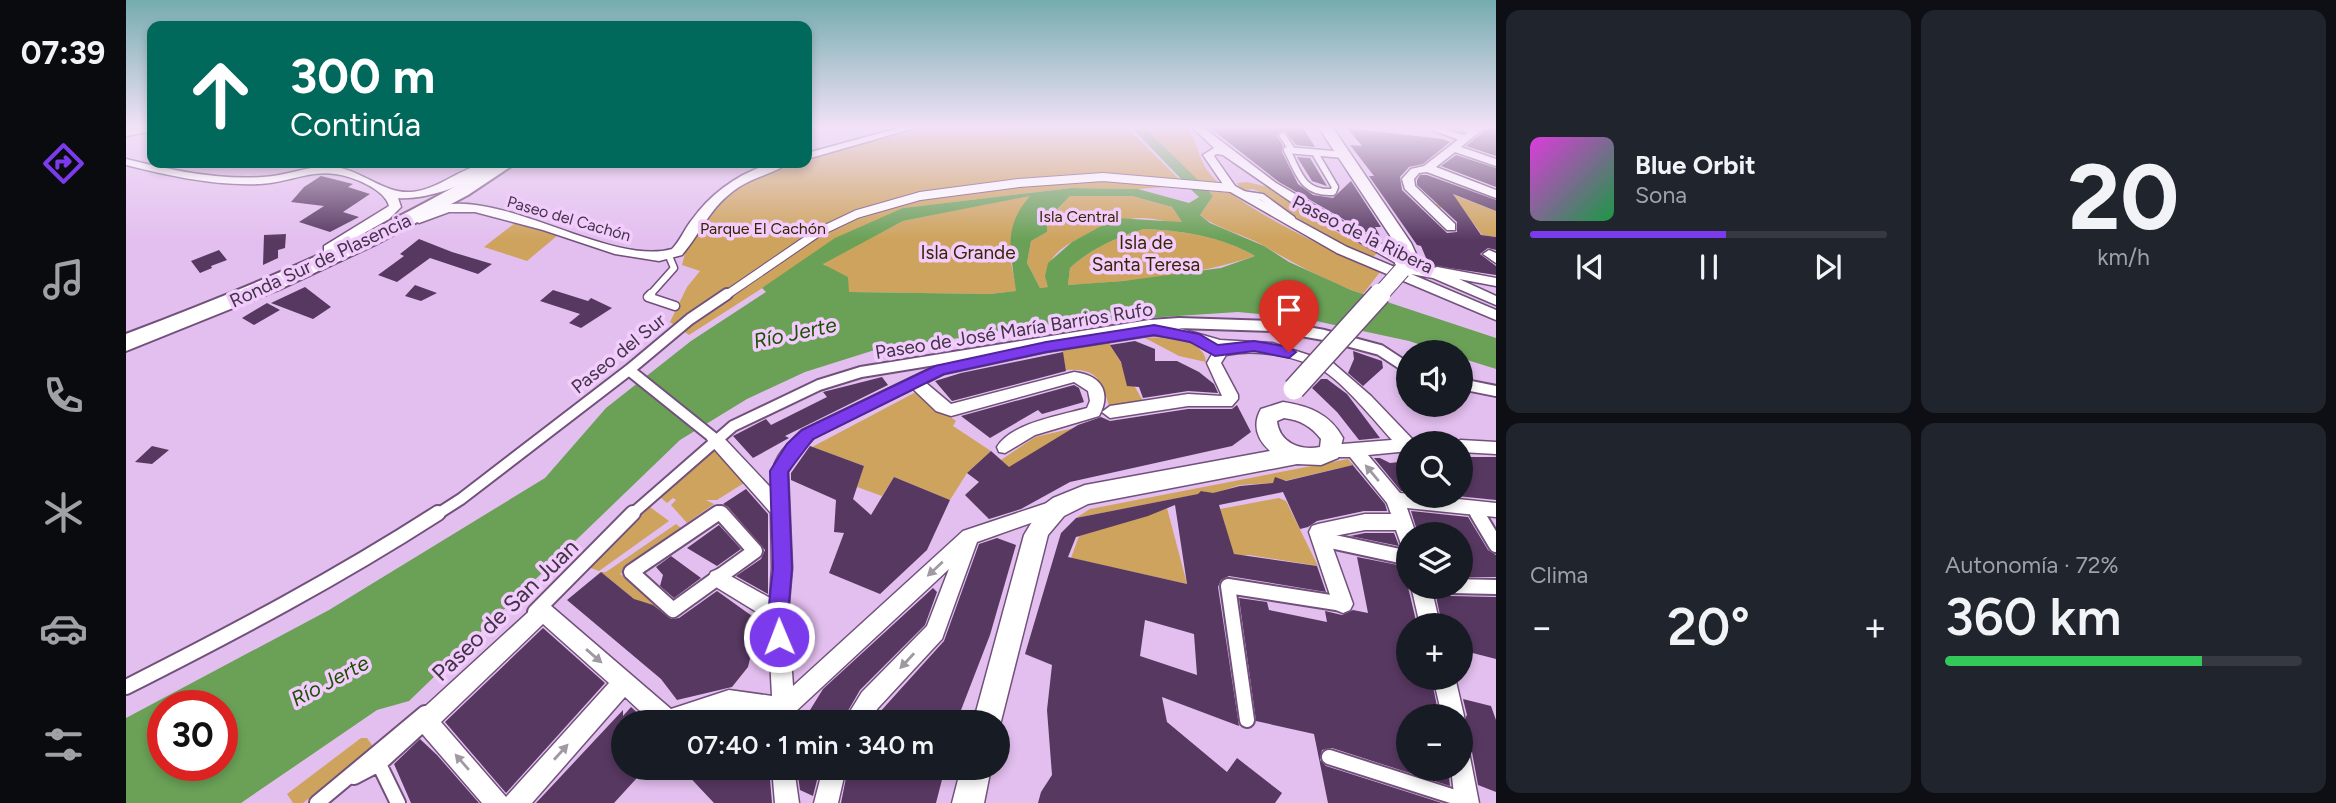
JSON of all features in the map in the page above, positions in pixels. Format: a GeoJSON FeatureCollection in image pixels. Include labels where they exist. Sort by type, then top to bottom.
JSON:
{"type":"FeatureCollection","features":[{"type":"Feature","properties":{"kind":"main road"},"geometry":{"type":"LineString","coordinates":[[1283,410],[1294,389],[1404,267],[1407,254],[1402,242],[1351,165]]}},
{"type":"Feature","properties":{"kind":"main road","name":"Ronda Sur de Plasencia"},"geometry":{"type":"LineString","coordinates":[[126,331],[329,249],[488,168]]}},
{"type":"Feature","properties":{"kind":"main road","name":"Ronda Sur de Plasencia"},"geometry":{"type":"LineString","coordinates":[[126,343],[261,290],[372,239],[489,168]]}},
{"type":"Feature","properties":{"kind":"main road"},"geometry":{"type":"LineString","coordinates":[[1294,389],[1306,415]]}},
{"type":"Feature","properties":{"kind":"main road"},"geometry":{"type":"LineString","coordinates":[[991,710],[1042,520],[1059,506],[1085,495],[1298,455],[1317,458],[1331,445],[1323,425],[1306,415],[1283,410],[1269,415],[1266,420],[1267,434],[1273,441],[1298,455]]}},
{"type":"Feature","properties":{"kind":"main road"},"geometry":{"type":"LineString","coordinates":[[1222,469],[1262,454],[1273,441]]}},
{"type":"Feature","properties":{"kind":"main road"},"geometry":{"type":"LineString","coordinates":[[968,803],[973,780]]}},
{"type":"Feature","properties":{"kind":"street","name":"Paseo de la Ribera"},"geometry":{"type":"LineString","coordinates":[[1211,165],[1215,180],[1342,250],[1496,315]]}},
{"type":"Feature","properties":{"kind":"street"},"geometry":{"type":"LineString","coordinates":[[1215,180],[1223,165]]}},
{"type":"Feature","properties":{"kind":"street"},"geometry":{"type":"LineString","coordinates":[[1245,165],[1404,267],[1435,274],[1460,273],[1496,282]]}},
{"type":"Feature","properties":{"kind":"street"},"geometry":{"type":"LineString","coordinates":[[1431,165],[1415,171],[1408,179],[1409,187],[1451,227]]}},
{"type":"Feature","properties":{"kind":"street"},"geometry":{"type":"LineString","coordinates":[[153,168],[238,180],[279,179],[317,170],[335,170],[386,192],[418,195],[486,168]]}},
{"type":"Feature","properties":{"kind":"street"},"geometry":{"type":"LineString","coordinates":[[475,208],[471,195],[493,168]]}},
{"type":"Feature","properties":{"kind":"street"},"geometry":{"type":"LineString","coordinates":[[669,256],[681,248],[697,220],[719,195],[741,179],[770,168]]}},
{"type":"Feature","properties":{"kind":"street"},"geometry":{"type":"LineString","coordinates":[[1428,168],[1496,194]]}},
{"type":"Feature","properties":{"kind":"street","name":"Paseo del Sur"},"geometry":{"type":"LineString","coordinates":[[126,687],[263,618],[439,513],[629,370],[690,318],[819,232],[857,214],[920,196],[1019,183],[1103,177],[1215,180]]}},
{"type":"Feature","properties":{"kind":"street"},"geometry":{"type":"LineString","coordinates":[[329,249],[386,216],[395,207],[394,201],[386,192]]}},
{"type":"Feature","properties":{"kind":"street","name":"Paseo del Cachón"},"geometry":{"type":"LineString","coordinates":[[372,239],[447,208],[475,208],[547,227],[615,250],[651,257],[669,256]]}},
{"type":"Feature","properties":{"kind":"street"},"geometry":{"type":"LineString","coordinates":[[1369,243],[1389,246],[1402,242],[1435,274]]}},
{"type":"Feature","properties":{"kind":"street","name":"Paseo de la Ribera"},"geometry":{"type":"LineString","coordinates":[[1435,274],[1496,301]]}},
{"type":"Feature","properties":{"kind":"street","name":"Paseo de José María Barrios Rufo"},"geometry":{"type":"LineString","coordinates":[[715,439],[733,426],[819,385],[861,372],[1150,325],[1273,326],[1324,335],[1381,350],[1396,360]]}},
{"type":"Feature","properties":{"kind":"street"},"geometry":{"type":"LineString","coordinates":[[784,710],[778,614],[782,568],[779,471],[793,449],[808,434],[940,370],[1046,347],[1154,330],[1237,347],[1272,348],[1328,367],[1365,400],[1396,438]]}},
{"type":"Feature","properties":{"kind":"street"},"geometry":{"type":"LineString","coordinates":[[1194,337],[1210,348],[1221,351],[1237,347]]}},
{"type":"Feature","properties":{"kind":"street"},"geometry":{"type":"LineString","coordinates":[[1110,412],[1188,400],[1230,399],[1214,363],[1221,351]]}},
{"type":"Feature","properties":{"kind":"street"},"geometry":{"type":"LineString","coordinates":[[629,370],[715,439],[780,510]]}},
{"type":"Feature","properties":{"kind":"street"},"geometry":{"type":"LineString","coordinates":[[915,382],[942,407],[951,410],[1074,377],[1082,378],[1095,388],[1098,401],[1093,412],[1030,430],[1005,447]]}},
{"type":"Feature","properties":{"kind":"street"},"geometry":{"type":"LineString","coordinates":[[1473,386],[1496,391]]}},
{"type":"Feature","properties":{"kind":"street","name":"Paseo de San Juan"},"geometry":{"type":"LineString","coordinates":[[317,803],[450,692],[563,586],[651,495],[715,439]]}},
{"type":"Feature","properties":{"kind":"street"},"geometry":{"type":"LineString","coordinates":[[1331,445],[1360,450],[1396,446]]}},
{"type":"Feature","properties":{"kind":"street"},"geometry":{"type":"LineString","coordinates":[[1473,447],[1496,448]]}},
{"type":"Feature","properties":{"kind":"street"},"geometry":{"type":"LineString","coordinates":[[1360,450],[1395,500],[1403,522]]}},
{"type":"Feature","properties":{"kind":"street"},"geometry":{"type":"LineString","coordinates":[[1395,500],[1496,510]]}},
{"type":"Feature","properties":{"kind":"street"},"geometry":{"type":"LineString","coordinates":[[789,710],[970,537],[1059,506]]}},
{"type":"Feature","properties":{"kind":"street"},"geometry":{"type":"LineString","coordinates":[[1474,508],[1496,545]]}},
{"type":"Feature","properties":{"kind":"street"},"geometry":{"type":"LineString","coordinates":[[720,512],[755,551],[718,578],[673,610],[631,572],[720,512]]}},
{"type":"Feature","properties":{"kind":"street"},"geometry":{"type":"LineString","coordinates":[[1319,536],[1365,522],[1396,530]]}},
{"type":"Feature","properties":{"kind":"street"},"geometry":{"type":"LineString","coordinates":[[1319,536],[1396,555]]}},
{"type":"Feature","properties":{"kind":"street"},"geometry":{"type":"LineString","coordinates":[[1247,720],[1228,586],[1343,604],[1319,536]]}},
{"type":"Feature","properties":{"kind":"street"},"geometry":{"type":"LineString","coordinates":[[863,710],[934,632],[970,537]]}},
{"type":"Feature","properties":{"kind":"street"},"geometry":{"type":"LineString","coordinates":[[340,784],[379,764],[585,571]]}},
{"type":"Feature","properties":{"kind":"street"},"geometry":{"type":"LineString","coordinates":[[718,578],[778,614]]}},
{"type":"Feature","properties":{"kind":"street"},"geometry":{"type":"LineString","coordinates":[[1473,586],[1496,587]]}},
{"type":"Feature","properties":{"kind":"street"},"geometry":{"type":"LineString","coordinates":[[543,611],[656,710]]}},
{"type":"Feature","properties":{"kind":"street"},"geometry":{"type":"LineString","coordinates":[[516,803],[624,682]]}},
{"type":"Feature","properties":{"kind":"street"},"geometry":{"type":"LineString","coordinates":[[702,710],[729,701],[764,710]]}},
{"type":"Feature","properties":{"kind":"street"},"geometry":{"type":"LineString","coordinates":[[426,721],[497,803]]}},
{"type":"Feature","properties":{"kind":"street"},"geometry":{"type":"LineString","coordinates":[[1329,757],[1467,802],[1464,781]]}},
{"type":"Feature","properties":{"kind":"street"},"geometry":{"type":"LineString","coordinates":[[379,764],[398,803]]}},
{"type":"Feature","properties":{"kind":"street"},"geometry":{"type":"LineString","coordinates":[[784,780],[787,803]]}},
{"type":"Feature","properties":{"kind":"street"},"geometry":{"type":"LineString","coordinates":[[826,803],[832,780]]}},
{"type":"Feature","properties":{"kind":"lane"},"geometry":{"type":"LineString","coordinates":[[1295,165],[1306,186],[1319,193],[1333,192],[1335,187],[1322,165]]}},
{"type":"Feature","properties":{"kind":"lane"},"geometry":{"type":"LineString","coordinates":[[669,256],[674,268],[649,297],[675,306]]}},
{"type":"Feature","properties":{"kind":"green space","name":"Parque El Cachón"},"geometry":{"type":"Polygon","coordinates":[[[812,165],[1165,165],[1183,183],[1179,186],[1138,189],[1071,188],[903,208],[778,278],[689,335],[670,322],[687,287],[700,271],[682,265],[686,249],[710,212],[726,194],[764,173],[786,168],[812,168],[812,165]]]}},
{"type":"Feature","properties":{"kind":"green space"},"geometry":{"type":"Polygon","coordinates":[[[1182,165],[1205,165],[1221,185],[1262,214],[1380,272],[1363,294],[1324,278],[1200,215],[1213,196],[1182,165]]]}},
{"type":"Feature","properties":{"kind":"green space"},"geometry":{"type":"Polygon","coordinates":[[[1247,182],[1268,187],[1335,231],[1377,253],[1371,259],[1319,233],[1258,191],[1242,191],[1237,183],[1247,182]]]}},
{"type":"Feature","properties":{"kind":"green space","name":"Isla Grande"},"geometry":{"type":"Polygon","coordinates":[[[1031,195],[1011,263],[1017,291],[990,294],[848,292],[848,277],[823,263],[903,221],[1031,195]]]}},
{"type":"Feature","properties":{"kind":"green space"},"geometry":{"type":"Polygon","coordinates":[[[1454,195],[1496,211],[1496,237],[1482,235],[1460,205],[1438,208],[1435,205],[1454,195]]]}},
{"type":"Feature","properties":{"kind":"green space","name":"Isla Central"},"geometry":{"type":"Polygon","coordinates":[[[1070,196],[1132,196],[1172,207],[1182,222],[1135,218],[1077,240],[1056,254],[1049,264],[1049,287],[1040,288],[1027,263],[1031,241],[1047,232],[1047,221],[1070,196]]]}},
{"type":"Feature","properties":{"kind":"green space"},"geometry":{"type":"Polygon","coordinates":[[[515,223],[558,235],[527,261],[484,247],[515,223]]]}},
{"type":"Feature","properties":{"kind":"green space","name":"Isla de Santa Teresa"},"geometry":{"type":"Polygon","coordinates":[[[1144,229],[1201,236],[1243,249],[1255,256],[1187,273],[1068,285],[1070,268],[1086,255],[1104,244],[1144,229]]]}},
{"type":"Feature","properties":{"kind":"green space"},"geometry":{"type":"Polygon","coordinates":[[[1165,337],[1197,346],[1206,362],[1179,356],[1145,338],[1165,337]]]}},
{"type":"Feature","properties":{"kind":"green space"},"geometry":{"type":"Polygon","coordinates":[[[1109,342],[1143,401],[1109,406],[1104,389],[1096,377],[1085,371],[1066,370],[1062,349],[1109,342]]]}},
{"type":"Feature","properties":{"kind":"green space"},"geometry":{"type":"Polygon","coordinates":[[[916,392],[956,421],[953,426],[991,451],[967,473],[950,500],[894,477],[882,496],[857,487],[864,466],[812,447],[916,392]]]}},
{"type":"Feature","properties":{"kind":"green space"},"geometry":{"type":"Polygon","coordinates":[[[1074,428],[1009,468],[1001,460],[1035,437],[1074,428]]]}},
{"type":"Feature","properties":{"kind":"green space"},"geometry":{"type":"Polygon","coordinates":[[[711,447],[744,483],[717,500],[706,500],[714,504],[687,523],[671,505],[676,500],[673,498],[667,503],[660,497],[711,447]]]}},
{"type":"Feature","properties":{"kind":"green space"},"geometry":{"type":"Polygon","coordinates":[[[1348,459],[1353,465],[1284,481],[1276,478],[1274,483],[1240,485],[1211,494],[1203,491],[1199,494],[1076,518],[1090,509],[1348,459]]]}},
{"type":"Feature","properties":{"kind":"green space"},"geometry":{"type":"Polygon","coordinates":[[[1279,498],[1286,501],[1318,566],[1249,555],[1234,556],[1220,509],[1279,498]]]}},
{"type":"Feature","properties":{"kind":"green space"},"geometry":{"type":"Polygon","coordinates":[[[650,507],[669,521],[599,571],[588,567],[650,507]]]}},
{"type":"Feature","properties":{"kind":"green space"},"geometry":{"type":"Polygon","coordinates":[[[1167,508],[1187,584],[1071,558],[1079,536],[1167,508]]]}},
{"type":"Feature","properties":{"kind":"green space"},"geometry":{"type":"Polygon","coordinates":[[[676,524],[681,528],[620,574],[663,608],[656,617],[601,572],[606,572],[676,524]]]}},
{"type":"Feature","properties":{"kind":"green space"},"geometry":{"type":"Polygon","coordinates":[[[361,738],[367,738],[374,748],[303,803],[293,803],[287,794],[361,738]]]}},
{"type":"Feature","properties":{"kind":"water"},"geometry":{"type":"Polygon","coordinates":[[[1168,165],[1183,165],[1200,182],[1183,181],[1168,165]]]}},
{"type":"Feature","properties":{"kind":"water","name":"Río Jerte"},"geometry":{"type":"Polygon","coordinates":[[[1186,185],[1204,186],[1213,196],[1200,215],[1210,223],[1264,246],[1289,262],[1351,290],[1496,338],[1496,369],[1473,362],[1473,340],[1404,340],[1302,318],[1238,312],[1024,326],[967,337],[881,348],[805,372],[747,399],[680,440],[409,701],[377,710],[241,803],[126,803],[126,718],[147,707],[147,781],[238,781],[238,690],[179,690],[329,610],[545,478],[606,408],[691,341],[766,292],[762,288],[835,238],[903,208],[1071,188],[1138,189],[1189,203],[1199,197],[1186,185]],[[1030,196],[903,221],[823,264],[848,277],[849,292],[990,294],[1016,291],[1011,252],[1012,230],[1015,219],[1030,196]],[[1070,196],[1047,220],[1047,232],[1031,241],[1027,263],[1040,288],[1048,287],[1045,276],[1048,263],[1072,242],[1116,218],[1182,222],[1172,207],[1132,196],[1070,196]],[[1144,229],[1104,244],[1086,255],[1070,268],[1068,285],[1221,268],[1255,256],[1243,249],[1201,236],[1144,229]]]}},
{"type":"Feature","properties":{"kind":"building"},"geometry":{"type":"Polygon","coordinates":[[[1258,165],[1289,165],[1298,184],[1313,195],[1333,198],[1351,181],[1381,227],[1375,227],[1381,238],[1376,238],[1279,182],[1258,165]]]}},
{"type":"Feature","properties":{"kind":"building"},"geometry":{"type":"Polygon","coordinates":[[[1302,165],[1315,165],[1327,186],[1312,181],[1302,165]]]}},
{"type":"Feature","properties":{"kind":"building"},"geometry":{"type":"Polygon","coordinates":[[[1366,165],[1416,165],[1409,167],[1400,177],[1402,190],[1447,233],[1457,232],[1457,222],[1417,185],[1420,175],[1427,175],[1496,200],[1496,211],[1453,194],[1481,235],[1496,237],[1496,250],[1488,248],[1480,254],[1496,266],[1496,275],[1429,265],[1421,246],[1417,245],[1369,176],[1374,176],[1366,165]]]}},
{"type":"Feature","properties":{"kind":"building"},"geometry":{"type":"Polygon","coordinates":[[[1488,165],[1496,168],[1496,187],[1441,166],[1488,165]]]}},
{"type":"Feature","properties":{"kind":"building"},"geometry":{"type":"Polygon","coordinates":[[[321,176],[353,184],[348,187],[370,194],[343,212],[359,217],[330,232],[299,222],[324,206],[291,202],[304,187],[321,176]]]}},
{"type":"Feature","properties":{"kind":"building"},"geometry":{"type":"Polygon","coordinates":[[[286,234],[285,248],[278,250],[278,258],[263,265],[264,235],[286,234]]]}},
{"type":"Feature","properties":{"kind":"building"},"geometry":{"type":"Polygon","coordinates":[[[419,239],[492,264],[478,274],[430,258],[397,282],[378,275],[404,256],[400,254],[419,239]]]}},
{"type":"Feature","properties":{"kind":"building"},"geometry":{"type":"Polygon","coordinates":[[[219,250],[227,260],[200,273],[191,261],[219,250]]]}},
{"type":"Feature","properties":{"kind":"building"},"geometry":{"type":"Polygon","coordinates":[[[415,285],[437,293],[421,301],[405,296],[415,285]]]}},
{"type":"Feature","properties":{"kind":"building"},"geometry":{"type":"Polygon","coordinates":[[[305,287],[331,307],[313,319],[271,303],[305,287]]]}},
{"type":"Feature","properties":{"kind":"building"},"geometry":{"type":"Polygon","coordinates":[[[553,290],[588,301],[591,298],[612,308],[581,328],[569,323],[580,314],[540,301],[553,290]]]}},
{"type":"Feature","properties":{"kind":"building"},"geometry":{"type":"Polygon","coordinates":[[[267,303],[280,310],[254,325],[242,318],[267,303]]]}},
{"type":"Feature","properties":{"kind":"building"},"geometry":{"type":"Polygon","coordinates":[[[1135,341],[1155,349],[1155,361],[1177,361],[1199,372],[1214,384],[1218,393],[1188,391],[1143,398],[1139,387],[1127,386],[1121,362],[1110,345],[1135,341]]]}},
{"type":"Feature","properties":{"kind":"building"},"geometry":{"type":"Polygon","coordinates":[[[1353,351],[1382,361],[1383,368],[1363,386],[1348,373],[1354,359],[1353,351]]]}},
{"type":"Feature","properties":{"kind":"building"},"geometry":{"type":"Polygon","coordinates":[[[1063,352],[1066,371],[952,401],[935,381],[961,373],[1063,352]]]}},
{"type":"Feature","properties":{"kind":"building"},"geometry":{"type":"Polygon","coordinates":[[[882,377],[888,385],[785,436],[789,438],[753,458],[733,436],[766,419],[771,425],[827,397],[823,392],[882,377]]]}},
{"type":"Feature","properties":{"kind":"building"},"geometry":{"type":"Polygon","coordinates":[[[1321,379],[1327,379],[1347,394],[1380,438],[1359,440],[1337,412],[1312,388],[1321,379]]]}},
{"type":"Feature","properties":{"kind":"building"},"geometry":{"type":"Polygon","coordinates":[[[1074,385],[1079,388],[1084,402],[1042,414],[1038,410],[990,438],[961,416],[1074,385]]]}},
{"type":"Feature","properties":{"kind":"building"},"geometry":{"type":"Polygon","coordinates":[[[1237,405],[1251,432],[1232,446],[1070,482],[1021,509],[989,519],[965,495],[979,482],[967,473],[991,451],[1009,467],[1078,425],[1101,417],[1110,421],[1188,409],[1232,409],[1237,405]]]}},
{"type":"Feature","properties":{"kind":"building"},"geometry":{"type":"Polygon","coordinates":[[[152,446],[169,450],[152,464],[135,462],[152,446]]]}},
{"type":"Feature","properties":{"kind":"building"},"geometry":{"type":"Polygon","coordinates":[[[810,446],[864,466],[853,499],[871,515],[894,477],[950,500],[927,550],[880,594],[829,573],[844,533],[834,532],[836,500],[791,480],[791,473],[810,446]]]}},
{"type":"Feature","properties":{"kind":"building"},"geometry":{"type":"Polygon","coordinates":[[[1473,457],[1496,457],[1496,500],[1473,498],[1473,457]]]}},
{"type":"Feature","properties":{"kind":"building"},"geometry":{"type":"Polygon","coordinates":[[[1374,458],[1396,462],[1396,485],[1374,458]]]}},
{"type":"Feature","properties":{"kind":"building"},"geometry":{"type":"Polygon","coordinates":[[[1353,465],[1385,504],[1387,511],[1364,511],[1317,521],[1300,529],[1283,492],[1219,505],[1234,554],[1317,566],[1326,592],[1229,576],[1221,580],[1218,587],[1239,726],[1162,697],[1167,722],[1227,772],[1237,758],[1282,793],[1275,803],[1038,803],[1041,792],[1052,775],[1047,710],[1052,665],[1025,654],[1061,533],[1076,518],[1198,494],[1201,491],[1213,493],[1240,486],[1273,483],[1275,477],[1286,481],[1353,465]],[[1175,505],[1148,516],[1076,537],[1068,557],[1187,584],[1175,505]],[[1145,620],[1140,656],[1197,675],[1194,634],[1145,620]]]}},
{"type":"Feature","properties":{"kind":"building"},"geometry":{"type":"Polygon","coordinates":[[[746,489],[768,514],[768,594],[736,576],[761,559],[765,550],[723,504],[746,489]]]}},
{"type":"Feature","properties":{"kind":"building"},"geometry":{"type":"Polygon","coordinates":[[[1411,511],[1468,517],[1471,522],[1414,522],[1411,511]]]}},
{"type":"Feature","properties":{"kind":"building"},"geometry":{"type":"Polygon","coordinates":[[[719,525],[741,549],[717,566],[687,548],[719,525]]]}},
{"type":"Feature","properties":{"kind":"building"},"geometry":{"type":"Polygon","coordinates":[[[1473,525],[1488,550],[1496,555],[1496,577],[1473,577],[1473,525]]]}},
{"type":"Feature","properties":{"kind":"building"},"geometry":{"type":"Polygon","coordinates":[[[1394,533],[1396,545],[1350,536],[1394,533]]]}},
{"type":"Feature","properties":{"kind":"building"},"geometry":{"type":"Polygon","coordinates":[[[997,538],[1016,545],[990,635],[961,710],[882,710],[944,641],[979,544],[997,538]]]}},
{"type":"Feature","properties":{"kind":"building"},"geometry":{"type":"Polygon","coordinates":[[[671,556],[701,578],[674,598],[660,586],[663,575],[656,567],[671,556]]]}},
{"type":"Feature","properties":{"kind":"building"},"geometry":{"type":"Polygon","coordinates":[[[1357,557],[1396,565],[1396,599],[1411,599],[1414,613],[1396,613],[1396,690],[1434,690],[1437,704],[1396,704],[1396,769],[1332,748],[1322,750],[1320,760],[1326,766],[1442,803],[1328,803],[1314,734],[1256,721],[1239,598],[1267,602],[1269,610],[1327,622],[1325,611],[1342,615],[1353,610],[1368,613],[1357,557]]]}},
{"type":"Feature","properties":{"kind":"building"},"geometry":{"type":"Polygon","coordinates":[[[601,572],[634,599],[653,605],[671,619],[679,618],[717,591],[759,621],[748,667],[732,687],[677,700],[661,679],[567,600],[601,572]]]}},
{"type":"Feature","properties":{"kind":"building"},"geometry":{"type":"Polygon","coordinates":[[[933,588],[937,592],[925,625],[860,690],[848,710],[810,710],[823,689],[933,588]]]}},
{"type":"Feature","properties":{"kind":"building"},"geometry":{"type":"Polygon","coordinates":[[[1496,597],[1496,659],[1473,653],[1473,613],[1440,613],[1437,599],[1496,597]]]}},
{"type":"Feature","properties":{"kind":"building"},"geometry":{"type":"Polygon","coordinates":[[[543,628],[605,683],[506,793],[445,722],[543,628]]]}},
{"type":"Feature","properties":{"kind":"building"},"geometry":{"type":"Polygon","coordinates":[[[1463,699],[1491,706],[1496,720],[1496,792],[1478,785],[1473,758],[1473,704],[1464,704],[1463,699]]]}},
{"type":"Feature","properties":{"kind":"building"},"geometry":{"type":"Polygon","coordinates":[[[611,723],[611,780],[635,780],[614,803],[536,803],[611,723]]]}},
{"type":"Feature","properties":{"kind":"building"},"geometry":{"type":"Polygon","coordinates":[[[420,739],[479,803],[411,803],[394,764],[420,739]]]}},
{"type":"Feature","properties":{"kind":"building"},"geometry":{"type":"Polygon","coordinates":[[[692,780],[770,780],[772,803],[714,803],[692,780]]]}},
{"type":"Feature","properties":{"kind":"building"},"geometry":{"type":"Polygon","coordinates":[[[799,780],[817,780],[813,796],[800,790],[799,780]]]}},
{"type":"Feature","properties":{"kind":"building"},"geometry":{"type":"Polygon","coordinates":[[[846,780],[942,780],[936,803],[841,803],[846,780]]]}},
{"type":"Feature","properties":{"kind":"building"},"geometry":{"type":"Polygon","coordinates":[[[1434,781],[1449,781],[1450,786],[1434,781]]]}},
{"type":"Feature","properties":{"kind":"route"},"geometry":{"type":"LineString","coordinates":[[779,637],[782,568],[779,471],[793,449],[808,434],[940,370],[1046,347],[1166,330],[1194,337],[1215,351],[1254,346],[1289,352]]}}]}
